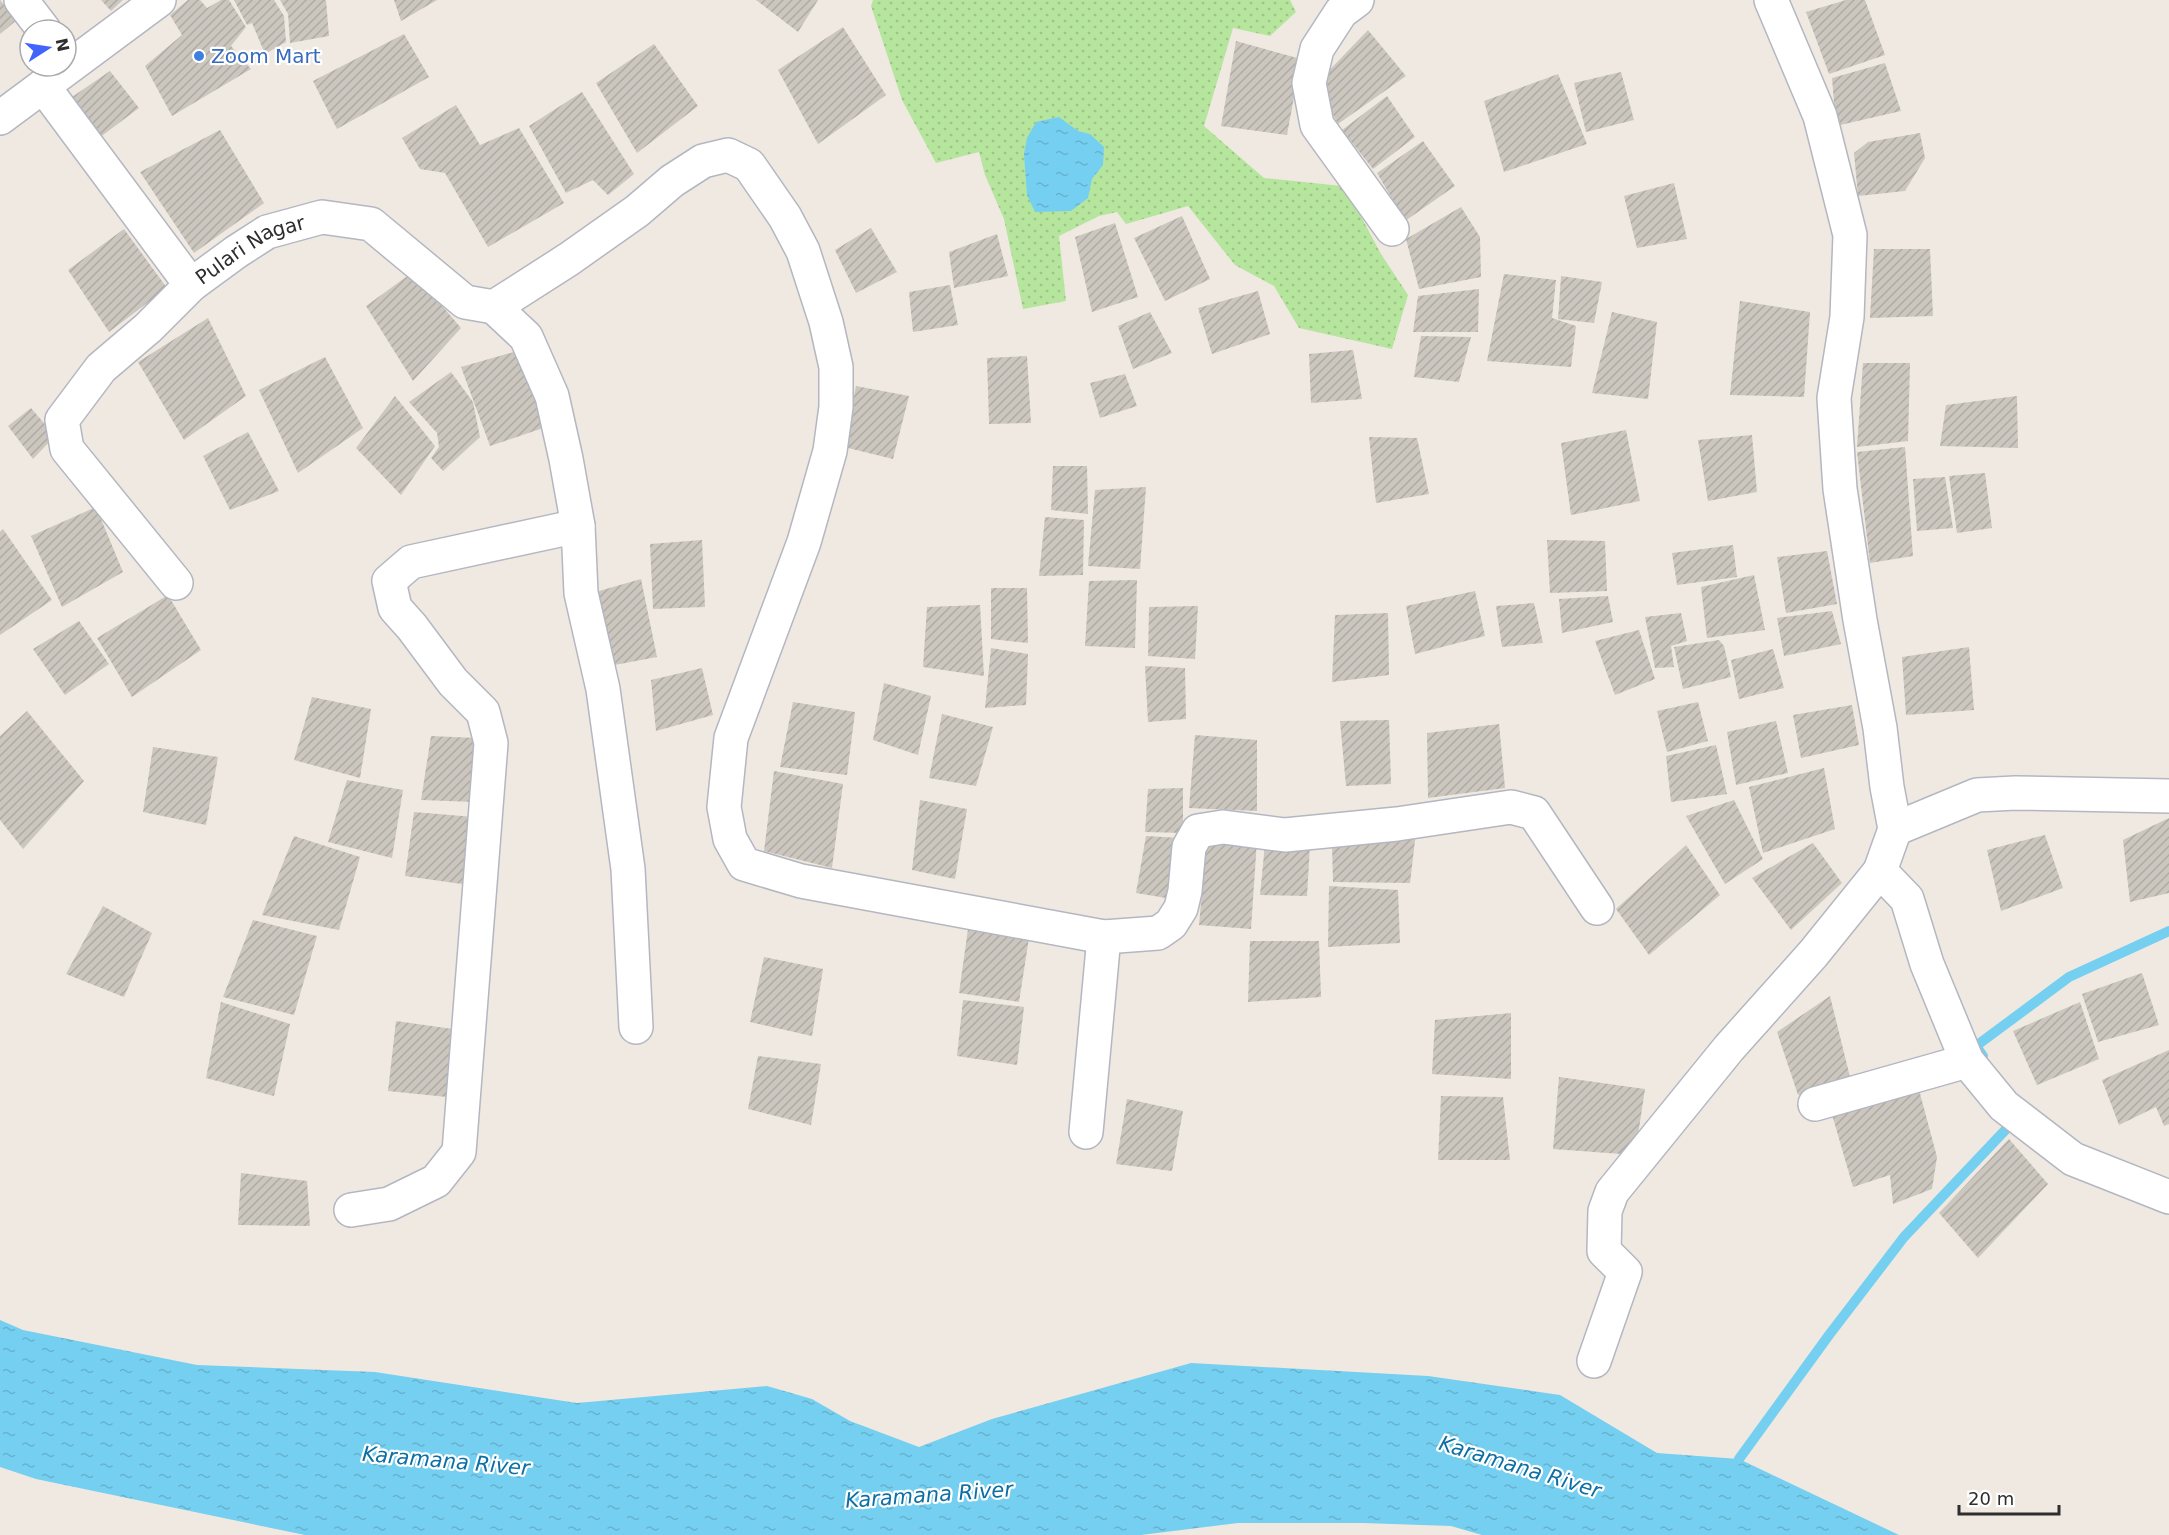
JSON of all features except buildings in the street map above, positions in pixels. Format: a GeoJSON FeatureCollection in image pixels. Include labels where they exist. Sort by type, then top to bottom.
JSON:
{"type":"FeatureCollection","features":[{"type":"Feature","properties":{"kind":"street"},"geometry":{"type":"LineString","coordinates":[[21,0],[35,18]]}},
{"type":"Feature","properties":{"kind":"street"},"geometry":{"type":"LineString","coordinates":[[78,56],[159,0]]}},
{"type":"Feature","properties":{"kind":"street"},"geometry":{"type":"LineString","coordinates":[[1357,0],[1341,12],[1317,49],[1309,83],[1317,125],[1392,229]]}},
{"type":"Feature","properties":{"kind":"street"},"geometry":{"type":"LineString","coordinates":[[1594,1361],[1625,1272],[1604,1251],[1605,1211],[1612,1192],[1729,1048],[1813,954],[1880,871],[1895,829],[1840,489],[1834,398],[1847,317],[1850,235],[1820,116],[1771,0]]}},
{"type":"Feature","properties":{"kind":"street"},"geometry":{"type":"LineString","coordinates":[[0,118],[52,78]]}},
{"type":"Feature","properties":{"kind":"street","name":"Pulari Nagar"},"geometry":{"type":"LineString","coordinates":[[43,86],[191,285],[267,232],[322,218],[371,224],[465,302],[494,307]]}},
{"type":"Feature","properties":{"kind":"street"},"geometry":{"type":"LineString","coordinates":[[636,1027],[628,869],[603,689],[581,593],[578,526],[566,459],[552,396],[526,337],[494,307],[569,259],[703,161],[729,155],[749,165],[785,217],[803,251],[826,322],[836,367],[836,407],[830,451],[804,542],[730,738],[724,807],[730,839],[744,864],[801,881],[1104,937],[1158,933],[1171,924],[1181,908],[1189,847],[1198,831],[1222,827],[1286,835],[1398,824],[1511,807],[1534,813],[1597,908]]}},
{"type":"Feature","properties":{"kind":"street"},"geometry":{"type":"LineString","coordinates":[[176,583],[68,449],[62,420],[100,368],[148,328],[191,285]]}},
{"type":"Feature","properties":{"kind":"street"},"geometry":{"type":"LineString","coordinates":[[351,1210],[389,1204],[436,1181],[459,1152],[491,743],[483,712],[453,682],[395,608],[389,581],[411,562],[578,526]]}},
{"type":"Feature","properties":{"kind":"street"},"geometry":{"type":"LineString","coordinates":[[1895,829],[1977,795],[2015,793],[2169,796]]}},
{"type":"Feature","properties":{"kind":"street"},"geometry":{"type":"LineString","coordinates":[[1880,871],[1907,899],[1927,964],[1967,1061],[2004,1106],[2073,1159],[2169,1197]]}},
{"type":"Feature","properties":{"kind":"street"},"geometry":{"type":"LineString","coordinates":[[1086,1132],[1104,937]]}},
{"type":"Feature","properties":{"kind":"street"},"geometry":{"type":"LineString","coordinates":[[1815,1104],[1967,1061]]}},
{"type":"Feature","properties":{"kind":"green space"},"geometry":{"type":"Polygon","coordinates":[[[873,0],[1290,0],[1296,12],[1270,36],[1233,28],[1204,126],[1264,178],[1342,186],[1381,254],[1408,295],[1392,349],[1299,328],[1274,286],[1235,265],[1188,206],[1126,224],[1117,212],[1099,216],[1059,236],[1066,301],[1023,309],[1004,219],[985,175],[979,152],[936,163],[902,100],[871,6],[873,0]]]}},
{"type":"Feature","properties":{"kind":"water"},"geometry":{"type":"Polygon","coordinates":[[[1059,117],[1078,131],[1090,134],[1104,147],[1103,165],[1092,179],[1088,198],[1071,211],[1035,212],[1027,195],[1024,154],[1027,138],[1036,122],[1059,117]]]}},
{"type":"Feature","properties":{"kind":"water","name":"Karamana River"},"geometry":{"type":"Polygon","coordinates":[[[0,1320],[23,1330],[197,1365],[375,1372],[577,1403],[767,1386],[812,1399],[850,1421],[919,1447],[992,1419],[1191,1363],[1428,1376],[1560,1395],[1657,1453],[1739,1459],[1899,1535],[1482,1535],[1451,1526],[1238,1523],[1141,1535],[305,1535],[36,1479],[0,1467],[0,1320]]]}},
{"type":"Feature","properties":{"kind":"waterway"},"geometry":{"type":"LineString","coordinates":[[1983,1056],[1976,1046],[2069,977],[2169,931]]}},
{"type":"Feature","properties":{"kind":"waterway"},"geometry":{"type":"LineString","coordinates":[[1739,1459],[1904,1237],[2011,1124]]}},
{"type":"Feature","properties":{"kind":"place","name":"Zoom Mart"},"geometry":{"type":"Point","coordinates":[199,56]}}]}
